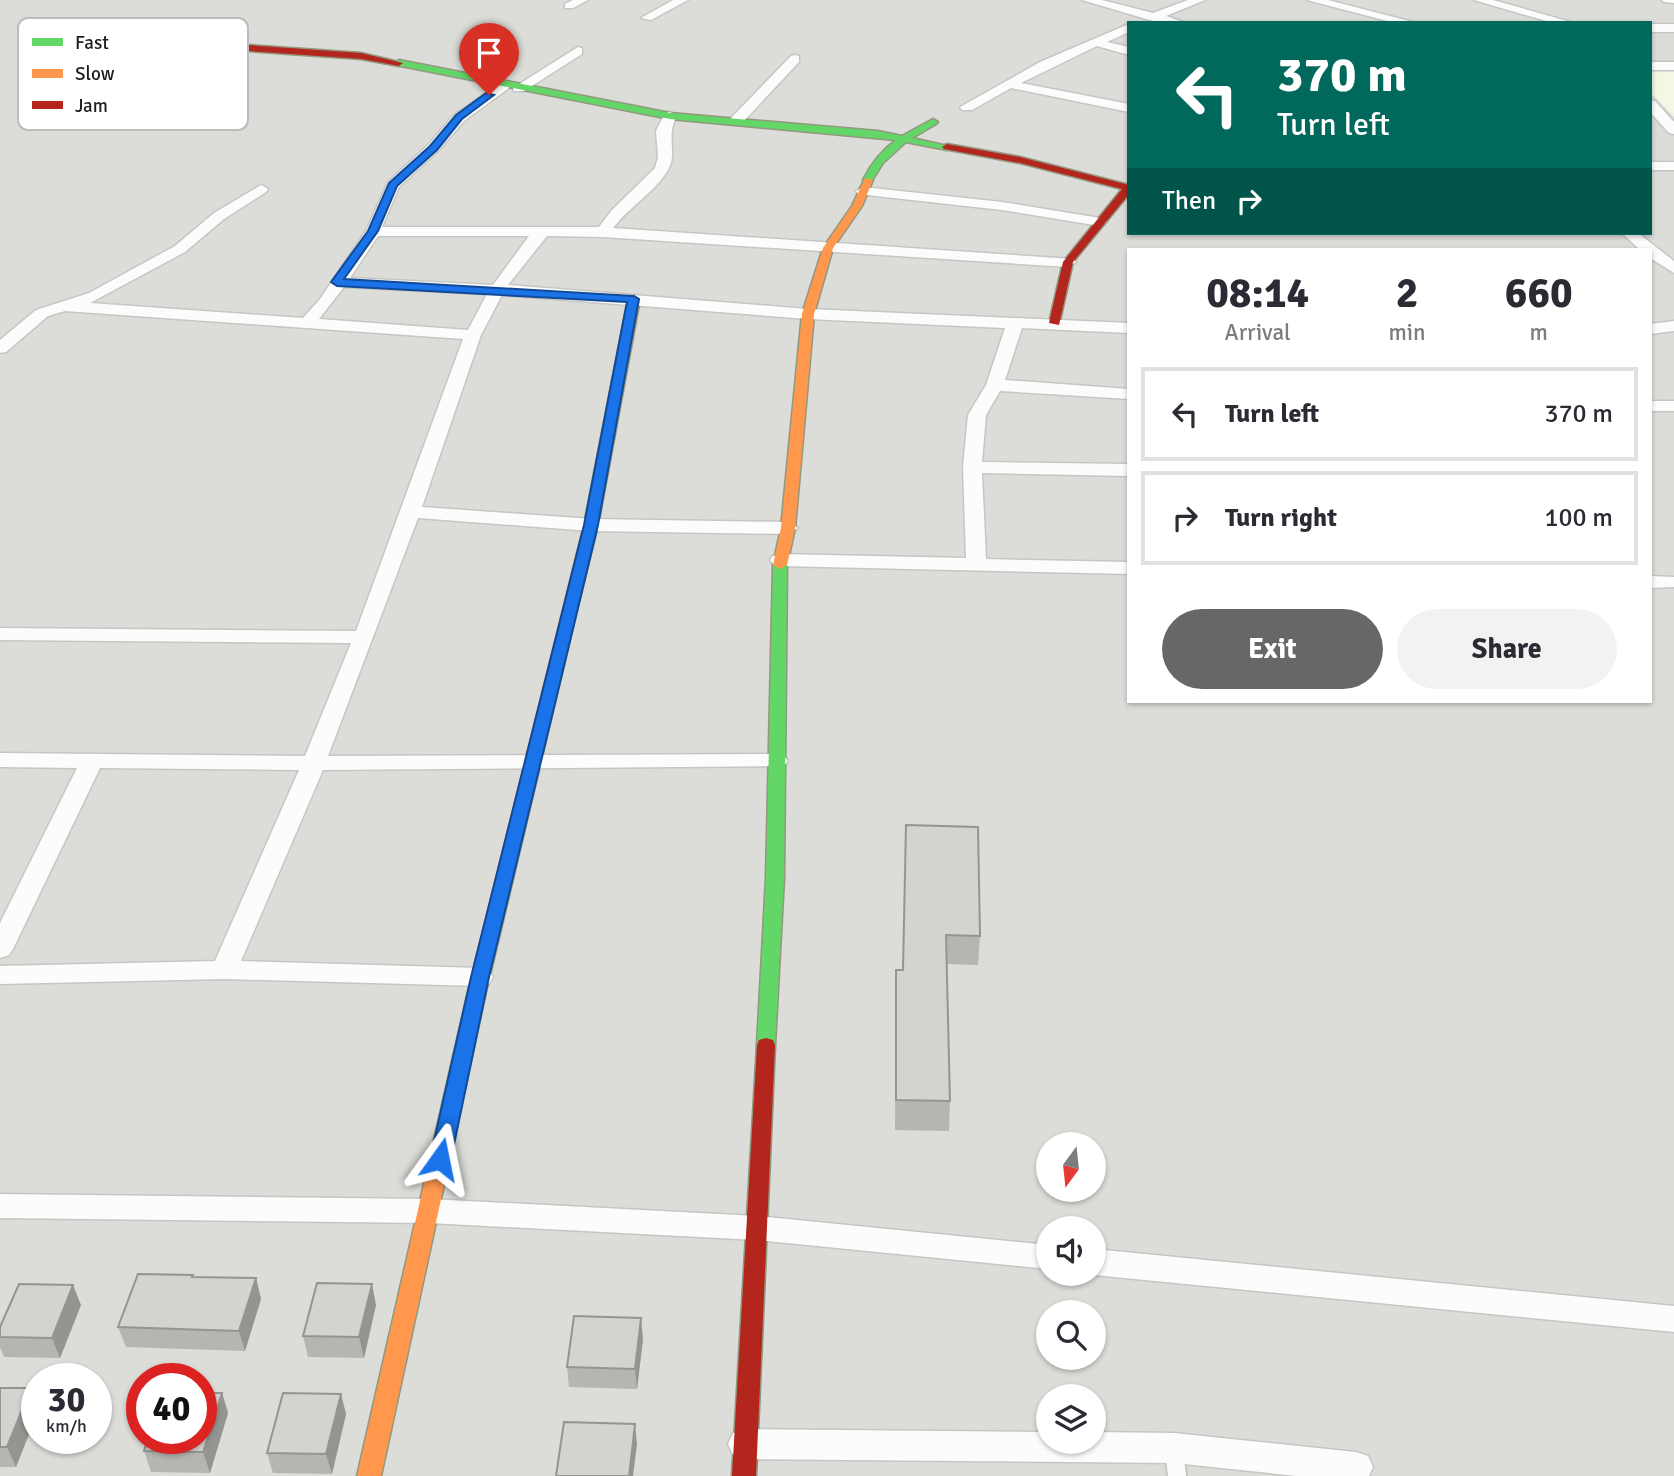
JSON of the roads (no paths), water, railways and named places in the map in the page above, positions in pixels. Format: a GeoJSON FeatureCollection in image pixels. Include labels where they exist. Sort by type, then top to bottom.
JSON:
{"type":"FeatureCollection","features":[{"type":"Feature","properties":{"kind":"street"},"geometry":{"type":"LineString","coordinates":[[569,6],[582,0]]}},
{"type":"Feature","properties":{"kind":"street"},"geometry":{"type":"LineString","coordinates":[[647,18],[682,0]]}},
{"type":"Feature","properties":{"kind":"street"},"geometry":{"type":"LineString","coordinates":[[1088,0],[1172,21]]}},
{"type":"Feature","properties":{"kind":"street"},"geometry":{"type":"LineString","coordinates":[[1146,21],[1199,0]]}},
{"type":"Feature","properties":{"kind":"street"},"geometry":{"type":"LineString","coordinates":[[1313,0],[1402,21]]}},
{"type":"Feature","properties":{"kind":"street"},"geometry":{"type":"LineString","coordinates":[[1480,0],[1560,21]]}},
{"type":"Feature","properties":{"kind":"street"},"geometry":{"type":"LineString","coordinates":[[1668,0],[1674,0]]}},
{"type":"Feature","properties":{"kind":"street"},"geometry":{"type":"LineString","coordinates":[[1652,28],[1674,28]]}},
{"type":"Feature","properties":{"kind":"street"},"geometry":{"type":"LineString","coordinates":[[967,107],[1094,42],[1127,29]]}},
{"type":"Feature","properties":{"kind":"street"},"geometry":{"type":"LineString","coordinates":[[1094,42],[1127,50]]}},
{"type":"Feature","properties":{"kind":"street"},"geometry":{"type":"LineString","coordinates":[[248,48],[361,56],[670,116],[902,139],[1020,160],[1127,188]]}},
{"type":"Feature","properties":{"kind":"street"},"geometry":{"type":"LineString","coordinates":[[306,324],[326,302],[373,231],[393,185],[433,148],[459,117],[578,51]]}},
{"type":"Feature","properties":{"kind":"street"},"geometry":{"type":"LineString","coordinates":[[736,121],[795,59]]}},
{"type":"Feature","properties":{"kind":"street"},"geometry":{"type":"LineString","coordinates":[[1652,66],[1674,66]]}},
{"type":"Feature","properties":{"kind":"street"},"geometry":{"type":"LineString","coordinates":[[1009,84],[1127,108]]}},
{"type":"Feature","properties":{"kind":"street"},"geometry":{"type":"LineString","coordinates":[[1652,106],[1670,125]]}},
{"type":"Feature","properties":{"kind":"street"},"geometry":{"type":"LineString","coordinates":[[603,232],[617,213],[666,162],[662,137],[664,125],[670,116]]}},
{"type":"Feature","properties":{"kind":"street"},"geometry":{"type":"LineString","coordinates":[[1652,121],[1670,125]]}},
{"type":"Feature","properties":{"kind":"street"},"geometry":{"type":"LineString","coordinates":[[933,122],[902,139],[883,156],[870,174],[857,206],[828,248],[808,314],[788,528],[780,560],[775,878],[744,1460],[1175,1462],[1357,1471]]}},
{"type":"Feature","properties":{"kind":"street"},"geometry":{"type":"LineString","coordinates":[[1652,166],[1674,166]]}},
{"type":"Feature","properties":{"kind":"street"},"geometry":{"type":"LineString","coordinates":[[0,348],[42,313],[95,296],[180,249],[219,216],[261,189]]}},
{"type":"Feature","properties":{"kind":"street"},"geometry":{"type":"LineString","coordinates":[[1055,323],[1068,262],[1127,189]]}},
{"type":"Feature","properties":{"kind":"street"},"geometry":{"type":"LineString","coordinates":[[863,191],[1002,206],[1100,222]]}},
{"type":"Feature","properties":{"kind":"street"},"geometry":{"type":"LineString","coordinates":[[373,231],[603,232],[1068,262]]}},
{"type":"Feature","properties":{"kind":"street"},"geometry":{"type":"LineString","coordinates":[[224,970],[314,763],[364,637],[411,512],[472,335],[496,291],[535,238],[544,232]]}},
{"type":"Feature","properties":{"kind":"street"},"geometry":{"type":"LineString","coordinates":[[1631,235],[1646,248]]}},
{"type":"Feature","properties":{"kind":"street"},"geometry":{"type":"LineString","coordinates":[[1652,252],[1674,268]]}},
{"type":"Feature","properties":{"kind":"street"},"geometry":{"type":"LineString","coordinates":[[337,282],[634,299],[808,314],[1127,328]]}},
{"type":"Feature","properties":{"kind":"street"},"geometry":{"type":"LineString","coordinates":[[369,1476],[480,977],[591,525],[634,299]]}},
{"type":"Feature","properties":{"kind":"street"},"geometry":{"type":"LineString","coordinates":[[64,306],[472,335]]}},
{"type":"Feature","properties":{"kind":"street"},"geometry":{"type":"LineString","coordinates":[[976,564],[972,467],[977,415],[995,385],[1015,323]]}},
{"type":"Feature","properties":{"kind":"street"},"geometry":{"type":"LineString","coordinates":[[1652,329],[1674,326]]}},
{"type":"Feature","properties":{"kind":"street"},"geometry":{"type":"LineString","coordinates":[[995,385],[1127,394]]}},
{"type":"Feature","properties":{"kind":"street"},"geometry":{"type":"LineString","coordinates":[[1652,406],[1674,406]]}},
{"type":"Feature","properties":{"kind":"street"},"geometry":{"type":"LineString","coordinates":[[972,467],[1127,470]]}},
{"type":"Feature","properties":{"kind":"street"},"geometry":{"type":"LineString","coordinates":[[411,512],[591,525],[788,528]]}},
{"type":"Feature","properties":{"kind":"street"},"geometry":{"type":"LineString","coordinates":[[780,560],[1127,568]]}},
{"type":"Feature","properties":{"kind":"street"},"geometry":{"type":"LineString","coordinates":[[0,634],[364,637]]}},
{"type":"Feature","properties":{"kind":"street"},"geometry":{"type":"LineString","coordinates":[[0,760],[314,763],[776,761]]}},
{"type":"Feature","properties":{"kind":"street"},"geometry":{"type":"LineString","coordinates":[[0,949],[92,760]]}},
{"type":"Feature","properties":{"kind":"street"},"geometry":{"type":"LineString","coordinates":[[0,975],[224,970],[480,977]]}},
{"type":"Feature","properties":{"kind":"street"},"geometry":{"type":"LineString","coordinates":[[0,1206],[429,1211],[757,1228],[1036,1256]]}},
{"type":"Feature","properties":{"kind":"street"},"geometry":{"type":"LineString","coordinates":[[1106,1263],[1674,1319]]}}]}
